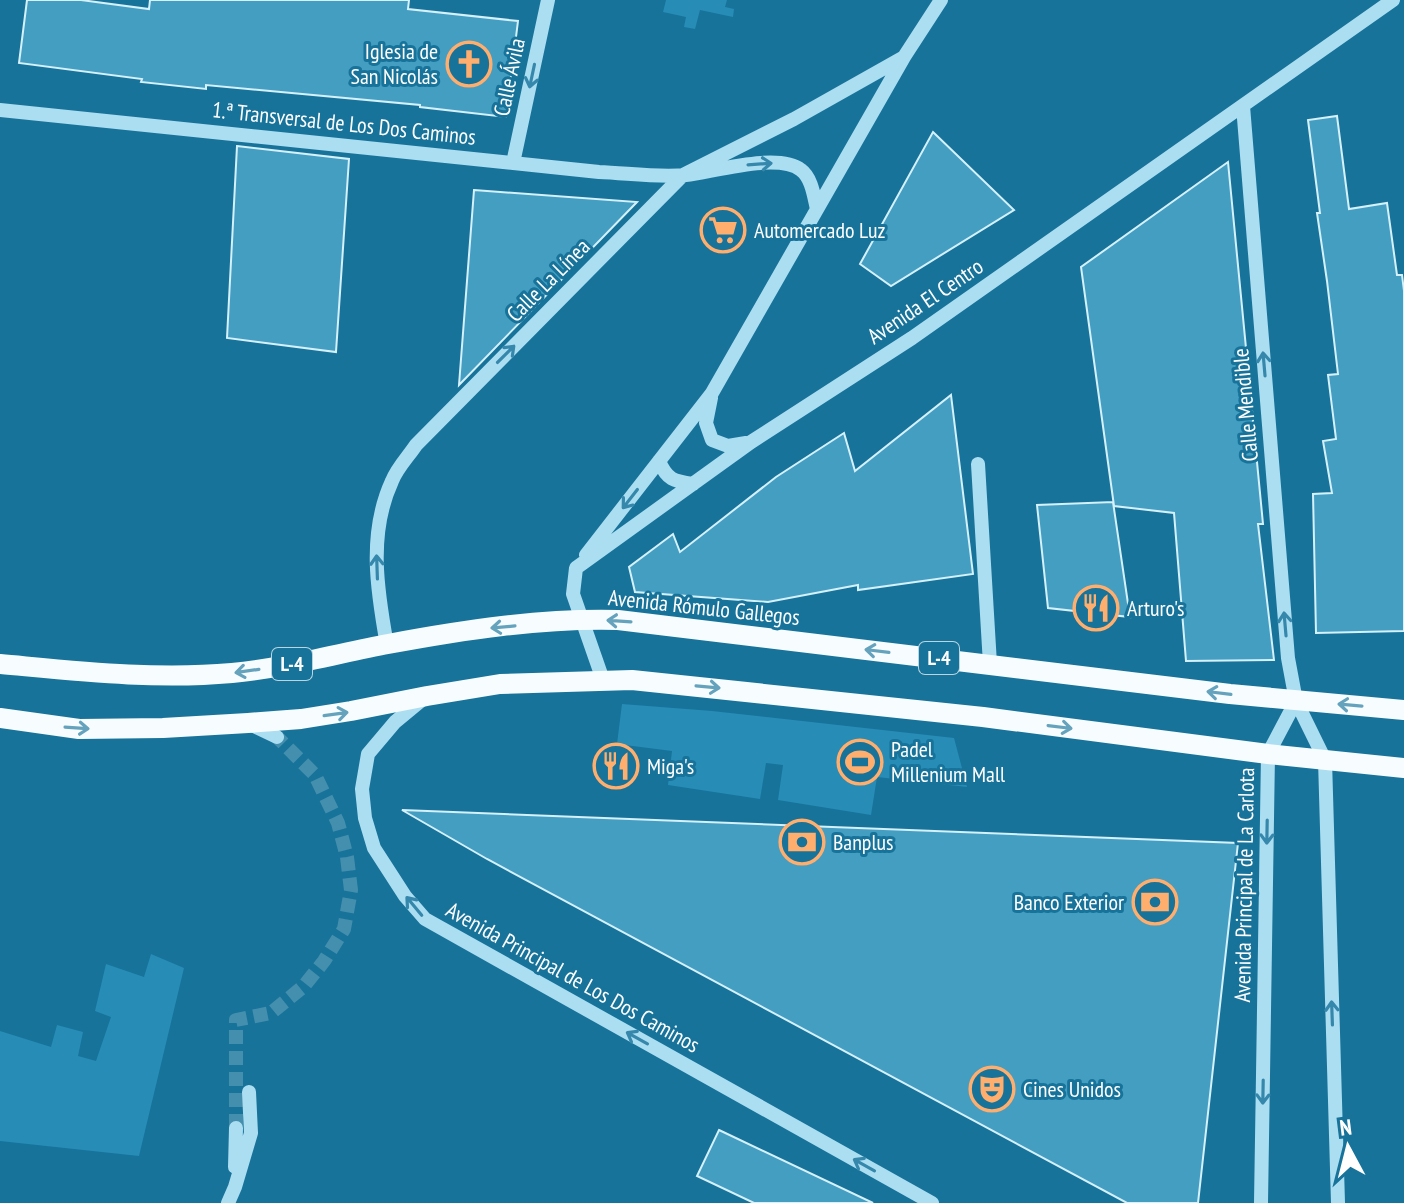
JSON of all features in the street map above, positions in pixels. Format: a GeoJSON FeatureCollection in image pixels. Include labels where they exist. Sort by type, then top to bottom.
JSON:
{"type":"FeatureCollection","features":[{"type":"Feature","properties":{"kind":"main road","name":"Avenida Rómulo Gallegos"},"geometry":{"type":"LineString","coordinates":[[0,664],[136,675],[233,673],[470,630],[580,619],[618,620],[1230,694],[1404,710]]}},
{"type":"Feature","properties":{"kind":"main road"},"geometry":{"type":"LineString","coordinates":[[0,718],[79,729],[248,723],[301,719],[500,684],[632,680],[967,715],[1268,754],[1404,768]]}},
{"type":"Feature","properties":{"kind":"street","name":"Calle Ávila"},"geometry":{"type":"LineString","coordinates":[[513,163],[548,0]]}},
{"type":"Feature","properties":{"kind":"street"},"geometry":{"type":"LineString","coordinates":[[603,680],[573,594],[576,568],[712,393],[904,57],[941,0]]}},
{"type":"Feature","properties":{"kind":"street","name":"Avenida El Centro"},"geometry":{"type":"LineString","coordinates":[[576,568],[751,442],[912,338],[1393,0]]}},
{"type":"Feature","properties":{"kind":"street","name":"Calle La Línea"},"geometry":{"type":"LineString","coordinates":[[387,645],[376,574],[376,541],[381,510],[392,478],[416,445],[683,175],[794,119],[904,57]]}},
{"type":"Feature","properties":{"kind":"street","name":"Calle Mendible"},"geometry":{"type":"LineString","coordinates":[[1243,106],[1288,658],[1296,701]]}},
{"type":"Feature","properties":{"kind":"street","name":"1.ª Transversal de Los Dos Caminos"},"geometry":{"type":"LineString","coordinates":[[0,110],[599,172],[683,175],[762,162],[784,164],[801,170],[810,183],[817,209]]}},
{"type":"Feature","properties":{"kind":"street"},"geometry":{"type":"LineString","coordinates":[[712,393],[706,423],[712,440],[728,446],[751,442]]}},
{"type":"Feature","properties":{"kind":"street"},"geometry":{"type":"LineString","coordinates":[[659,461],[669,478],[693,484]]}},
{"type":"Feature","properties":{"kind":"street"},"geometry":{"type":"LineString","coordinates":[[978,464],[990,664]]}},
{"type":"Feature","properties":{"kind":"street","name":"Avenida Principal de Los Dos Caminos"},"geometry":{"type":"LineString","coordinates":[[427,696],[395,722],[368,754],[362,789],[365,818],[374,848],[405,896],[425,919],[932,1203]]}},
{"type":"Feature","properties":{"kind":"street"},"geometry":{"type":"LineString","coordinates":[[1296,701],[1325,760],[1338,1203]]}},
{"type":"Feature","properties":{"kind":"street","name":"Avenida Principal de La Carlota"},"geometry":{"type":"LineString","coordinates":[[1261,1203],[1268,754],[1296,701]]}},
{"type":"Feature","properties":{"kind":"street"},"geometry":{"type":"LineString","coordinates":[[248,723],[277,737]]}},
{"type":"Feature","properties":{"kind":"street"},"geometry":{"type":"LineString","coordinates":[[228,1203],[251,1133],[249,1092]]}},
{"type":"Feature","properties":{"kind":"street"},"geometry":{"type":"LineString","coordinates":[[235,1187],[236,1128]]}},
{"type":"Feature","properties":{"kind":"shaded area"},"geometry":{"type":"Polygon","coordinates":[[[666,0],[727,0],[725,7],[734,9],[733,17],[700,10],[695,29],[684,27],[686,17],[663,12],[666,0]]]}},
{"type":"Feature","properties":{"kind":"shaded area","name":"Padel Millenium Mall"},"geometry":{"type":"Polygon","coordinates":[[[622,704],[954,738],[967,787],[877,777],[871,815],[778,800],[783,765],[766,763],[760,799],[668,785],[672,751],[617,744],[622,704]]]}},
{"type":"Feature","properties":{"kind":"shaded area"},"geometry":{"type":"Polygon","coordinates":[[[151,954],[184,968],[139,1156],[0,1141],[0,1031],[51,1047],[57,1025],[83,1032],[78,1056],[96,1061],[111,1017],[95,1011],[106,964],[144,977],[151,954]]]}},
{"type":"Feature","properties":{"kind":"building"},"geometry":{"type":"Polygon","coordinates":[[[27,0],[81,0],[149,9],[150,0],[409,0],[408,9],[518,21],[506,117],[420,105],[141,82],[142,79],[19,63],[27,0]]]}},
{"type":"Feature","properties":{"kind":"building"},"geometry":{"type":"Polygon","coordinates":[[[1337,116],[1349,209],[1387,203],[1397,275],[1402,275],[1404,631],[1316,633],[1313,494],[1332,493],[1323,441],[1336,439],[1328,375],[1338,374],[1308,120],[1337,116]]]}},
{"type":"Feature","properties":{"kind":"building"},"geometry":{"type":"Polygon","coordinates":[[[933,132],[1014,210],[891,286],[860,264],[933,132]]]}},
{"type":"Feature","properties":{"kind":"building"},"geometry":{"type":"Polygon","coordinates":[[[237,146],[349,159],[336,352],[227,338],[237,146]]]}},
{"type":"Feature","properties":{"kind":"building"},"geometry":{"type":"Polygon","coordinates":[[[1228,162],[1263,524],[1258,524],[1274,660],[1186,661],[1174,513],[1114,506],[1081,267],[1228,162]]]}},
{"type":"Feature","properties":{"kind":"building"},"geometry":{"type":"Polygon","coordinates":[[[474,190],[637,202],[459,385],[474,190]]]}},
{"type":"Feature","properties":{"kind":"building"},"geometry":{"type":"Polygon","coordinates":[[[951,395],[973,574],[858,590],[858,585],[768,602],[635,592],[629,567],[673,534],[680,552],[776,477],[844,433],[855,471],[951,395]]]}},
{"type":"Feature","properties":{"kind":"building"},"geometry":{"type":"Polygon","coordinates":[[[1113,502],[1130,617],[1048,608],[1037,505],[1113,502]]]}},
{"type":"Feature","properties":{"kind":"building"},"geometry":{"type":"Polygon","coordinates":[[[402,810],[1238,843],[1198,1203],[1127,1203],[487,859],[402,810]]]}},
{"type":"Feature","properties":{"kind":"building"},"geometry":{"type":"Polygon","coordinates":[[[719,1130],[873,1203],[754,1203],[697,1176],[719,1130]]]}},
{"type":"Feature","properties":{"kind":"tunnel"},"geometry":{"type":"LineString","coordinates":[[236,1128],[236,1020],[271,1013],[304,986],[344,929],[351,890],[338,823],[315,775],[277,737]]}},
{"type":"Feature","properties":{"kind":"place","name":"Iglesia de San Nicolás"},"geometry":{"type":"Point","coordinates":[469,64]}},
{"type":"Feature","properties":{"kind":"place","name":"Automercado Luz"},"geometry":{"type":"Point","coordinates":[723,230]}},
{"type":"Feature","properties":{"kind":"place","name":"Arturo's"},"geometry":{"type":"Point","coordinates":[1096,608]}},
{"type":"Feature","properties":{"kind":"place","name":"Padel Millenium Mall"},"geometry":{"type":"Point","coordinates":[860,762]}},
{"type":"Feature","properties":{"kind":"place","name":"Miga's"},"geometry":{"type":"Point","coordinates":[616,766]}},
{"type":"Feature","properties":{"kind":"place","name":"Banplus"},"geometry":{"type":"Point","coordinates":[802,842]}},
{"type":"Feature","properties":{"kind":"place","name":"Banco Exterior"},"geometry":{"type":"Point","coordinates":[1155,902]}},
{"type":"Feature","properties":{"kind":"place","name":"Cines Unidos"},"geometry":{"type":"Point","coordinates":[992,1089]}}]}
